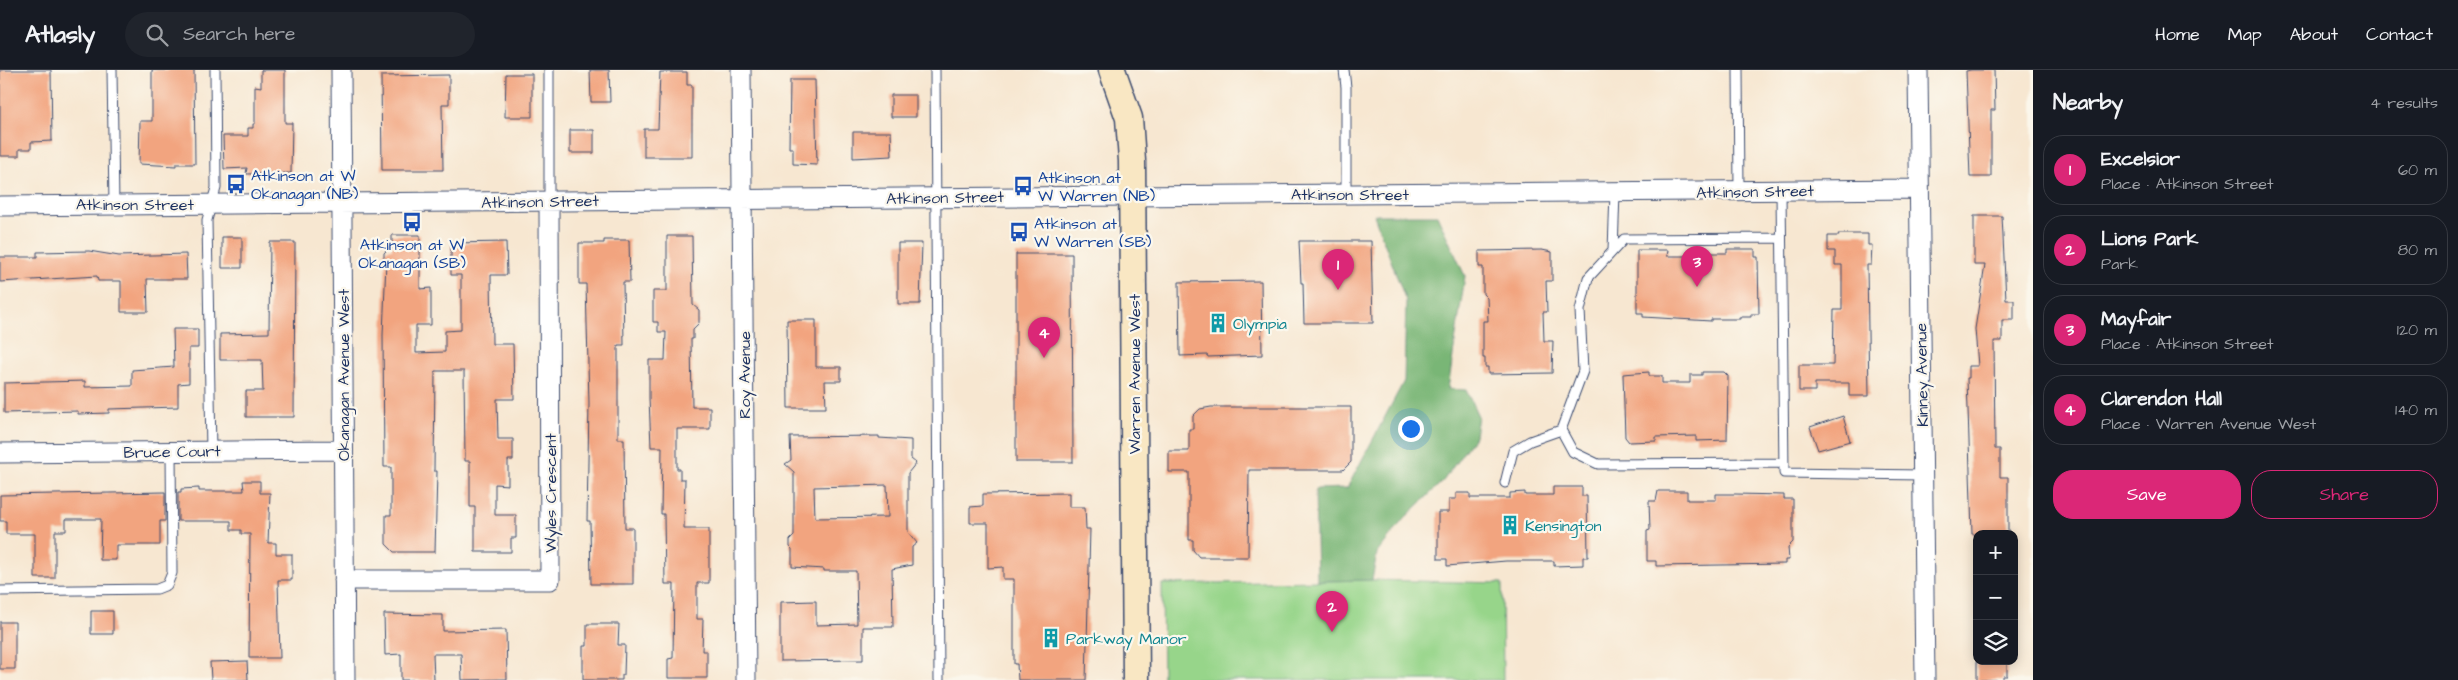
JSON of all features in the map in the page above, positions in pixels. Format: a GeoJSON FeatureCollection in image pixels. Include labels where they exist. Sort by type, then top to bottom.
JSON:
{"type":"FeatureCollection","features":[{"type":"Feature","properties":{"kind":"street","name":"Okanagan Avenue West"},"geometry":{"type":"LineString","coordinates":[[341,70],[345,680]]}},
{"type":"Feature","properties":{"kind":"street","name":"Roy Avenue"},"geometry":{"type":"LineString","coordinates":[[741,70],[746,680]]}},
{"type":"Feature","properties":{"kind":"street","name":"Warren Avenue West"},"geometry":{"type":"LineString","coordinates":[[1112,70],[1128,118],[1133,196],[1136,680]]}},
{"type":"Feature","properties":{"kind":"street","name":"Kinney Avenue"},"geometry":{"type":"LineString","coordinates":[[1918,70],[1925,680]]}},
{"type":"Feature","properties":{"kind":"street","name":"Atkinson Street"},"geometry":{"type":"LineString","coordinates":[[0,206],[1919,189]]}},
{"type":"Feature","properties":{"kind":"street","name":"Wyles Crescent"},"geometry":{"type":"LineString","coordinates":[[344,580],[550,580],[549,201]]}},
{"type":"Feature","properties":{"kind":"street","name":"Bruce Court"},"geometry":{"type":"LineString","coordinates":[[0,453],[343,450]]}},
{"type":"Feature","properties":{"kind":"lane"},"geometry":{"type":"LineString","coordinates":[[112,70],[114,205]]}},
{"type":"Feature","properties":{"kind":"lane"},"geometry":{"type":"LineString","coordinates":[[211,451],[206,220],[216,188],[215,70]]}},
{"type":"Feature","properties":{"kind":"lane"},"geometry":{"type":"LineString","coordinates":[[549,70],[549,201]]}},
{"type":"Feature","properties":{"kind":"lane"},"geometry":{"type":"LineString","coordinates":[[935,70],[939,680]]}},
{"type":"Feature","properties":{"kind":"lane"},"geometry":{"type":"LineString","coordinates":[[1344,70],[1346,87],[1346,194]]}},
{"type":"Feature","properties":{"kind":"lane"},"geometry":{"type":"LineString","coordinates":[[1738,70],[1739,191]]}},
{"type":"Feature","properties":{"kind":"lane"},"geometry":{"type":"LineString","coordinates":[[1781,191],[1784,473],[1922,475]]}},
{"type":"Feature","properties":{"kind":"lane"},"geometry":{"type":"LineString","coordinates":[[1613,251],[1615,192]]}},
{"type":"Feature","properties":{"kind":"lane"},"geometry":{"type":"LineString","coordinates":[[1780,238],[1624,239],[1588,278],[1580,310],[1583,371],[1561,430],[1573,452],[1598,464],[1784,463]]}},
{"type":"Feature","properties":{"kind":"lane"},"geometry":{"type":"LineString","coordinates":[[1505,483],[1513,451],[1530,440],[1561,430]]}},
{"type":"Feature","properties":{"kind":"lane"},"geometry":{"type":"LineString","coordinates":[[0,591],[157,589],[167,585],[172,573],[171,452]]}},
{"type":"Feature","properties":{"kind":"green space"},"geometry":{"type":"Polygon","coordinates":[[[1374,215],[1437,215],[1465,276],[1448,389],[1466,390],[1478,416],[1475,436],[1443,481],[1403,520],[1377,553],[1372,580],[1317,581],[1315,489],[1347,488],[1404,381],[1406,301],[1374,215]]]}},
{"type":"Feature","properties":{"kind":"green space"},"geometry":{"type":"Polygon","coordinates":[[[1372,580],[1502,583],[1503,680],[1163,680],[1162,584],[1372,580]]]}},
{"type":"Feature","properties":{"kind":"building"},"geometry":{"type":"Polygon","coordinates":[[[0,70],[51,70],[52,141],[31,142],[31,149],[19,149],[19,156],[0,156],[0,70]]]}},
{"type":"Feature","properties":{"kind":"building"},"geometry":{"type":"Polygon","coordinates":[[[152,70],[194,70],[195,164],[176,164],[176,166],[139,164],[140,121],[152,121],[152,70]]]}},
{"type":"Feature","properties":{"kind":"building"},"geometry":{"type":"Polygon","coordinates":[[[261,70],[285,70],[285,123],[292,123],[291,173],[246,174],[247,168],[224,169],[223,136],[248,136],[248,128],[253,128],[253,124],[255,124],[255,86],[261,87],[261,70]]]}},
{"type":"Feature","properties":{"kind":"building"},"geometry":{"type":"Polygon","coordinates":[[[590,70],[609,70],[610,102],[591,102],[590,70]]]}},
{"type":"Feature","properties":{"kind":"building"},"geometry":{"type":"Polygon","coordinates":[[[1994,70],[1995,110],[1991,110],[1991,177],[1970,177],[1966,71],[1994,70]]]}},
{"type":"Feature","properties":{"kind":"building"},"geometry":{"type":"Polygon","coordinates":[[[660,72],[687,72],[687,85],[692,85],[692,157],[644,157],[644,129],[658,129],[660,72]]]}},
{"type":"Feature","properties":{"kind":"building"},"geometry":{"type":"Polygon","coordinates":[[[506,74],[532,74],[532,117],[505,117],[506,74]]]}},
{"type":"Feature","properties":{"kind":"building"},"geometry":{"type":"Polygon","coordinates":[[[449,75],[449,104],[442,104],[443,170],[382,170],[381,76],[449,75]]]}},
{"type":"Feature","properties":{"kind":"building"},"geometry":{"type":"Polygon","coordinates":[[[790,80],[815,80],[817,165],[793,164],[793,148],[789,148],[790,80]]]}},
{"type":"Feature","properties":{"kind":"building"},"geometry":{"type":"Polygon","coordinates":[[[891,95],[916,95],[916,117],[891,117],[891,95]]]}},
{"type":"Feature","properties":{"kind":"building"},"geometry":{"type":"Polygon","coordinates":[[[570,130],[594,130],[594,153],[570,153],[570,130]]]}},
{"type":"Feature","properties":{"kind":"building"},"geometry":{"type":"Polygon","coordinates":[[[853,132],[891,132],[892,156],[853,158],[853,132]]]}},
{"type":"Feature","properties":{"kind":"building"},"geometry":{"type":"Polygon","coordinates":[[[1974,216],[2002,216],[2006,300],[2014,300],[2014,320],[2002,320],[2002,341],[1994,341],[1995,449],[2000,449],[2000,477],[2008,477],[2008,530],[1973,530],[1972,534],[1967,378],[1969,378],[1969,366],[1978,366],[1975,329],[1985,265],[1974,265],[1974,216]]]}},
{"type":"Feature","properties":{"kind":"building"},"geometry":{"type":"Polygon","coordinates":[[[1838,234],[1868,234],[1868,245],[1872,245],[1871,265],[1867,265],[1869,396],[1849,396],[1849,383],[1815,383],[1815,391],[1799,391],[1799,365],[1833,365],[1834,310],[1842,310],[1842,265],[1835,265],[1835,251],[1828,251],[1828,236],[1839,236],[1838,234]]]}},
{"type":"Feature","properties":{"kind":"building"},"geometry":{"type":"Polygon","coordinates":[[[392,235],[420,235],[420,289],[431,288],[431,325],[416,325],[416,353],[445,352],[445,331],[461,330],[461,275],[451,275],[451,243],[506,242],[507,275],[491,275],[492,344],[513,344],[514,399],[497,399],[498,439],[513,439],[513,460],[508,460],[508,485],[495,484],[495,515],[516,515],[516,538],[511,538],[511,552],[475,552],[475,507],[470,507],[470,461],[465,461],[464,371],[435,371],[434,471],[437,471],[435,552],[394,552],[386,544],[386,515],[391,515],[391,467],[384,467],[383,335],[386,261],[384,253],[388,249],[392,249],[392,235]]]}},
{"type":"Feature","properties":{"kind":"building"},"geometry":{"type":"Polygon","coordinates":[[[667,236],[692,236],[693,305],[699,310],[699,323],[693,329],[693,339],[691,339],[692,407],[710,407],[710,429],[677,429],[677,469],[680,469],[680,479],[685,479],[684,529],[709,529],[709,583],[697,583],[697,619],[703,619],[702,651],[707,651],[707,678],[668,678],[668,659],[673,658],[674,584],[665,584],[664,514],[661,514],[662,447],[651,447],[649,398],[649,360],[665,360],[666,332],[658,332],[658,322],[653,322],[653,291],[667,291],[667,236]]]}},
{"type":"Feature","properties":{"kind":"building"},"geometry":{"type":"Polygon","coordinates":[[[222,237],[242,237],[242,268],[222,268],[222,237]]]}},
{"type":"Feature","properties":{"kind":"building"},"geometry":{"type":"Polygon","coordinates":[[[604,240],[629,240],[630,282],[623,282],[624,345],[618,345],[618,439],[624,439],[625,528],[633,528],[633,584],[591,584],[590,521],[587,521],[589,403],[586,284],[579,284],[579,243],[604,243],[604,240]]]}},
{"type":"Feature","properties":{"kind":"building"},"geometry":{"type":"Polygon","coordinates":[[[1299,241],[1371,241],[1373,323],[1304,323],[1299,241]]]}},
{"type":"Feature","properties":{"kind":"building"},"geometry":{"type":"Polygon","coordinates":[[[270,242],[295,242],[294,417],[246,417],[246,391],[263,391],[262,360],[220,360],[220,334],[269,333],[270,242]]]}},
{"type":"Feature","properties":{"kind":"building"},"geometry":{"type":"Polygon","coordinates":[[[898,243],[922,243],[920,304],[898,304],[898,243]]]}},
{"type":"Feature","properties":{"kind":"building"},"geometry":{"type":"Polygon","coordinates":[[[1727,249],[1755,249],[1755,257],[1758,257],[1759,314],[1751,314],[1751,317],[1740,317],[1740,319],[1711,319],[1711,321],[1643,317],[1643,313],[1637,313],[1637,250],[1668,250],[1667,256],[1697,256],[1697,253],[1727,253],[1727,249]]]}},
{"type":"Feature","properties":{"kind":"building"},"geometry":{"type":"Polygon","coordinates":[[[1542,250],[1552,252],[1552,281],[1546,281],[1547,312],[1543,312],[1544,341],[1553,341],[1552,373],[1488,374],[1488,367],[1485,367],[1485,358],[1483,358],[1483,321],[1488,321],[1487,298],[1483,294],[1483,267],[1479,267],[1479,251],[1542,250]]]}},
{"type":"Feature","properties":{"kind":"building"},"geometry":{"type":"Polygon","coordinates":[[[89,251],[119,256],[186,254],[187,279],[147,279],[148,312],[121,312],[121,281],[98,281],[97,276],[0,282],[0,257],[37,257],[37,252],[89,251]]]}},
{"type":"Feature","properties":{"kind":"building"},"geometry":{"type":"Polygon","coordinates":[[[1016,254],[1072,254],[1073,462],[1016,462],[1016,254]]]}},
{"type":"Feature","properties":{"kind":"building","name":"Olympia"},"geometry":{"type":"Polygon","coordinates":[[[1261,281],[1262,355],[1180,356],[1179,282],[1261,281]]]}},
{"type":"Feature","properties":{"kind":"building"},"geometry":{"type":"Polygon","coordinates":[[[787,320],[816,320],[816,367],[841,367],[841,381],[825,381],[826,408],[788,408],[787,320]]]}},
{"type":"Feature","properties":{"kind":"building"},"geometry":{"type":"Polygon","coordinates":[[[173,329],[198,329],[198,348],[189,348],[189,383],[178,384],[178,407],[109,409],[109,413],[78,414],[78,411],[4,413],[4,383],[85,381],[85,387],[132,386],[132,370],[174,367],[173,329]]]}},
{"type":"Feature","properties":{"kind":"building"},"geometry":{"type":"Polygon","coordinates":[[[1649,372],[1649,376],[1662,376],[1662,383],[1690,383],[1690,375],[1702,375],[1702,372],[1724,372],[1728,376],[1727,440],[1696,441],[1696,436],[1656,437],[1656,441],[1629,442],[1625,437],[1623,374],[1649,372]]]}},
{"type":"Feature","properties":{"kind":"building"},"geometry":{"type":"Polygon","coordinates":[[[1211,407],[1351,407],[1351,462],[1343,470],[1249,470],[1248,557],[1199,557],[1193,550],[1193,540],[1189,540],[1189,472],[1169,472],[1169,451],[1189,451],[1189,429],[1193,429],[1193,416],[1200,409],[1211,407]]]}},
{"type":"Feature","properties":{"kind":"building"},"geometry":{"type":"Polygon","coordinates":[[[1843,416],[1850,441],[1818,450],[1810,427],[1843,416]]]}},
{"type":"Feature","properties":{"kind":"building"},"geometry":{"type":"Polygon","coordinates":[[[879,436],[879,438],[911,440],[911,459],[916,463],[908,473],[908,532],[917,543],[912,547],[912,565],[892,569],[893,627],[863,627],[863,660],[780,661],[780,602],[816,601],[816,625],[857,624],[856,571],[824,571],[824,569],[792,567],[790,540],[794,536],[794,472],[785,464],[791,460],[790,437],[879,436]],[[887,485],[814,487],[815,518],[888,517],[887,485]]]}},
{"type":"Feature","properties":{"kind":"building"},"geometry":{"type":"Polygon","coordinates":[[[243,481],[260,481],[260,493],[270,493],[268,543],[276,543],[276,554],[292,554],[292,580],[278,580],[280,658],[249,658],[250,534],[241,534],[241,530],[231,530],[231,521],[178,521],[178,492],[181,492],[181,489],[199,488],[199,491],[244,491],[243,481]]]}},
{"type":"Feature","properties":{"kind":"building","name":"Kensington"},"geometry":{"type":"Polygon","coordinates":[[[1553,487],[1582,487],[1582,496],[1587,496],[1588,557],[1583,557],[1583,565],[1554,566],[1554,561],[1506,561],[1447,566],[1447,559],[1438,559],[1438,512],[1449,512],[1449,499],[1456,499],[1456,493],[1470,493],[1470,498],[1510,498],[1510,493],[1525,492],[1525,495],[1553,495],[1553,487]]]}},
{"type":"Feature","properties":{"kind":"building"},"geometry":{"type":"Polygon","coordinates":[[[1658,491],[1687,491],[1687,500],[1716,500],[1716,494],[1784,495],[1784,499],[1793,499],[1793,542],[1788,547],[1789,560],[1785,560],[1785,564],[1656,566],[1656,561],[1647,561],[1647,531],[1650,530],[1649,501],[1656,501],[1658,491]]]}},
{"type":"Feature","properties":{"kind":"building"},"geometry":{"type":"Polygon","coordinates":[[[165,492],[165,521],[160,521],[160,545],[116,545],[116,560],[100,560],[101,519],[66,519],[66,531],[55,531],[55,578],[35,578],[35,534],[6,534],[6,521],[0,521],[0,495],[165,492]]]}},
{"type":"Feature","properties":{"kind":"building"},"geometry":{"type":"Polygon","coordinates":[[[1069,493],[1069,507],[1085,507],[1086,529],[1090,529],[1086,680],[1018,680],[1017,664],[1014,664],[1014,579],[1003,579],[1003,567],[988,568],[988,523],[970,523],[970,507],[983,506],[983,494],[1069,493]]]}},
{"type":"Feature","properties":{"kind":"building"},"geometry":{"type":"Polygon","coordinates":[[[91,611],[113,611],[113,634],[91,634],[91,611]]]}},
{"type":"Feature","properties":{"kind":"building"},"geometry":{"type":"Polygon","coordinates":[[[384,614],[443,615],[443,631],[506,630],[507,679],[462,680],[461,654],[433,654],[434,680],[401,680],[401,654],[385,655],[384,614]]]}},
{"type":"Feature","properties":{"kind":"building"},"geometry":{"type":"Polygon","coordinates":[[[0,622],[15,622],[15,669],[0,669],[0,622]]]}},
{"type":"Feature","properties":{"kind":"building"},"geometry":{"type":"Polygon","coordinates":[[[587,624],[619,624],[618,645],[625,645],[624,675],[622,675],[622,680],[583,680],[583,646],[587,646],[587,624]]]}},
{"type":"Feature","properties":{"kind":"building"},"geometry":{"type":"Polygon","coordinates":[[[247,661],[248,680],[211,680],[210,662],[247,661]]]}},
{"type":"Feature","properties":{"kind":"building"},"geometry":{"type":"Polygon","coordinates":[[[1977,665],[2007,665],[2007,676],[2003,676],[2003,680],[1977,680],[1977,665]]]}},
{"type":"Feature","properties":{"kind":"place","name":"Atkinson at W Okanagan (NB)"},"geometry":{"type":"Point","coordinates":[236,184]}},
{"type":"Feature","properties":{"kind":"place","name":"Atkinson at W Warren (NB)"},"geometry":{"type":"Point","coordinates":[1023,186]}},
{"type":"Feature","properties":{"kind":"place","name":"Atkinson at W Okanagan (SB)"},"geometry":{"type":"Point","coordinates":[412,222]}},
{"type":"Feature","properties":{"kind":"place","name":"Atkinson at W Warren (SB)"},"geometry":{"type":"Point","coordinates":[1019,232]}},
{"type":"Feature","properties":{"kind":"place","name":"Mayfair"},"geometry":{"type":"Point","coordinates":[1697,287]}},
{"type":"Feature","properties":{"kind":"place","name":"Excelsior"},"geometry":{"type":"Point","coordinates":[1338,290]}},
{"type":"Feature","properties":{"kind":"place","name":"Olympia"},"geometry":{"type":"Point","coordinates":[1218,323]}},
{"type":"Feature","properties":{"kind":"place","name":"Clarendon Hall"},"geometry":{"type":"Point","coordinates":[1044,358]}},
{"type":"Feature","properties":{"kind":"place","name":"Kensington"},"geometry":{"type":"Point","coordinates":[1510,525]}},
{"type":"Feature","properties":{"kind":"place","name":"Lions Park"},"geometry":{"type":"Point","coordinates":[1332,632]}},
{"type":"Feature","properties":{"kind":"place","name":"Parkway Manor"},"geometry":{"type":"Point","coordinates":[1051,638]}}]}
